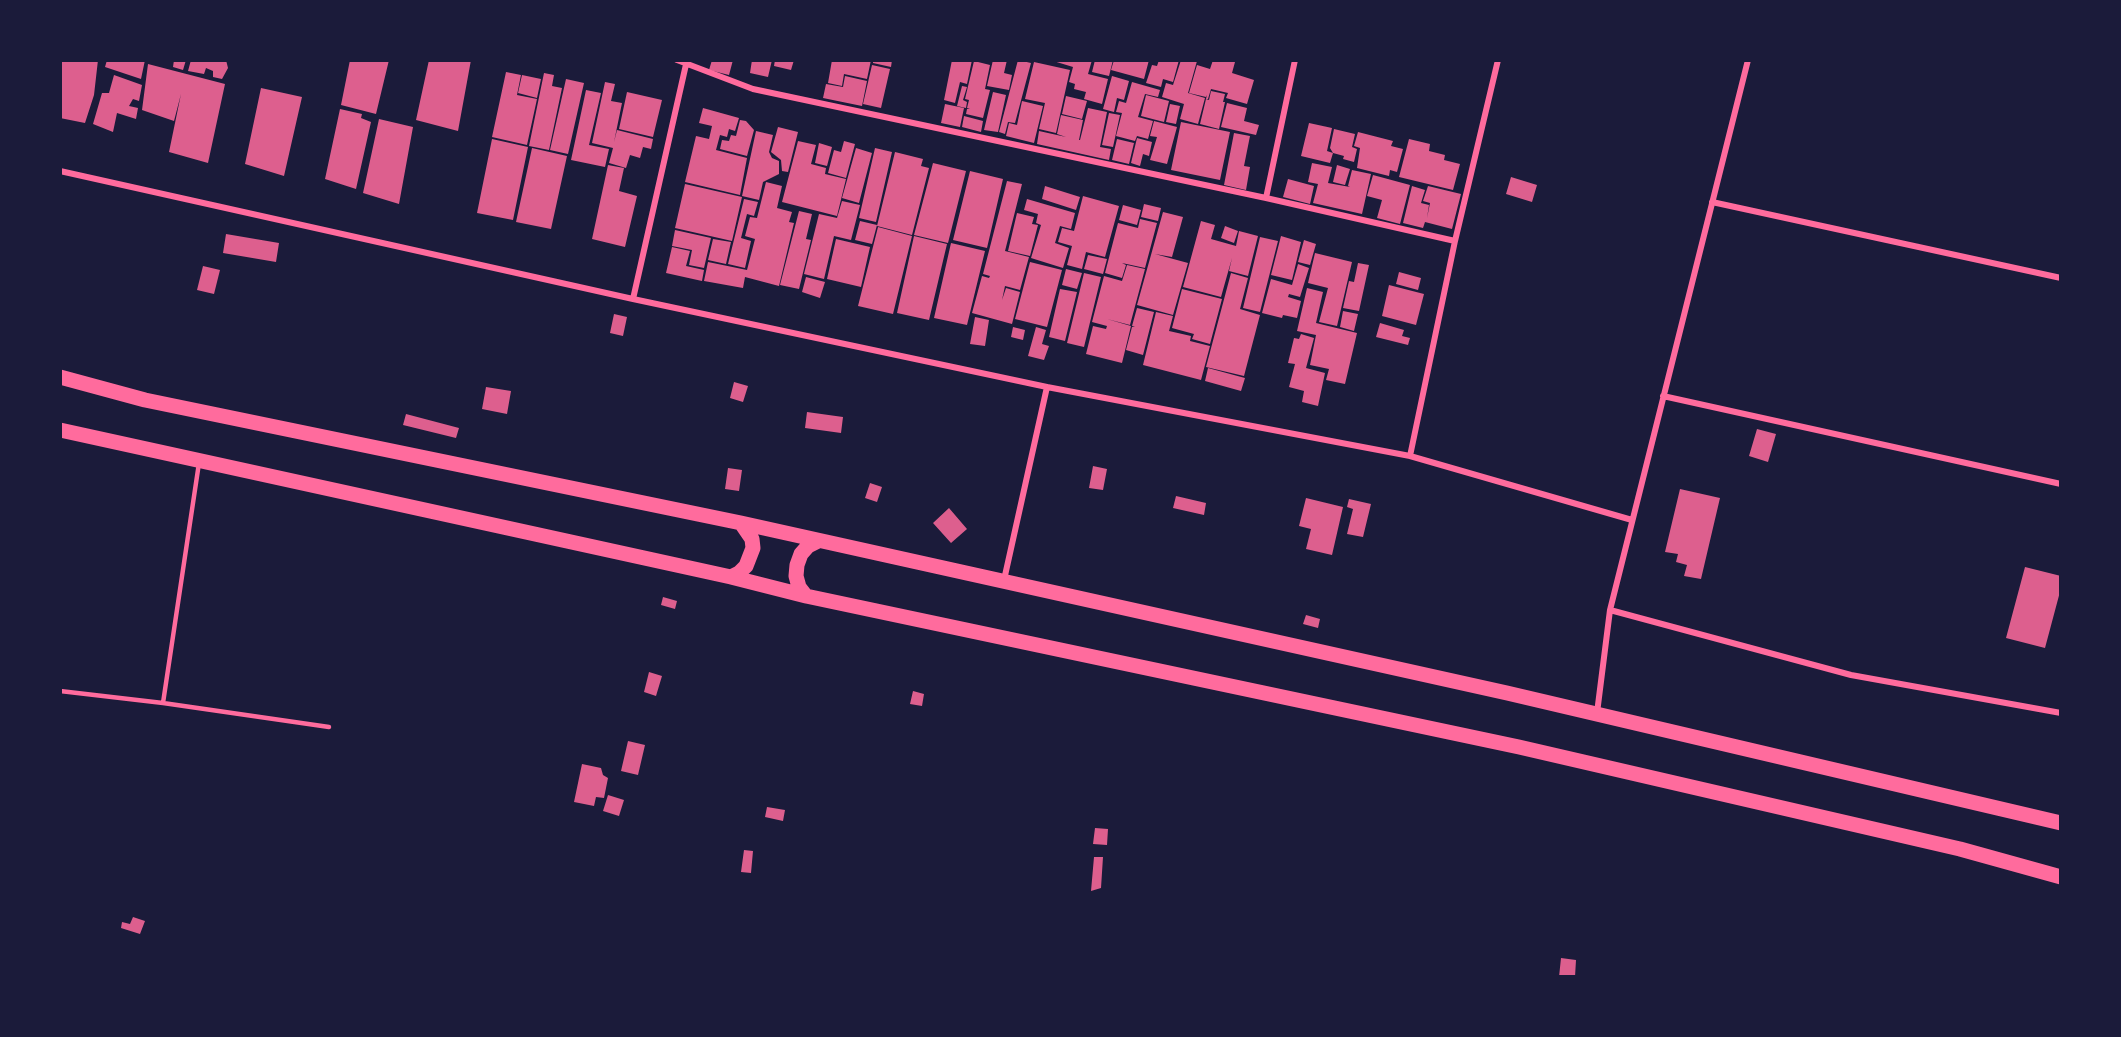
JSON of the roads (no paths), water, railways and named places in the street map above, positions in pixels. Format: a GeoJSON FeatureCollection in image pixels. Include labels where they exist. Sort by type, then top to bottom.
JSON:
{"type":"FeatureCollection","features":[{"type":"Feature","properties":{"kind":"main road"},"geometry":{"type":"LineString","coordinates":[[60,377],[144,400],[741,523],[1597,714],[2061,823]]}},
{"type":"Feature","properties":{"kind":"main road"},"geometry":{"type":"LineString","coordinates":[[60,430],[731,577],[806,596],[1519,747],[1960,849],[2061,877]]}},
{"type":"Feature","properties":{"kind":"main road"},"geometry":{"type":"LineString","coordinates":[[731,577],[747,566],[753,548],[752,539],[741,523]]}},
{"type":"Feature","properties":{"kind":"main road"},"geometry":{"type":"LineString","coordinates":[[806,596],[799,587],[796,576],[797,565],[808,546],[818,541]]}},
{"type":"Feature","properties":{"kind":"street"},"geometry":{"type":"LineString","coordinates":[[677,60],[753,89],[1266,198],[1455,241]]}},
{"type":"Feature","properties":{"kind":"street"},"geometry":{"type":"LineString","coordinates":[[1266,198],[1295,60]]}},
{"type":"Feature","properties":{"kind":"street"},"geometry":{"type":"LineString","coordinates":[[1410,456],[1455,241],[1498,60]]}},
{"type":"Feature","properties":{"kind":"street"},"geometry":{"type":"LineString","coordinates":[[1597,714],[1610,610],[1748,60]]}},
{"type":"Feature","properties":{"kind":"street"},"geometry":{"type":"LineString","coordinates":[[633,299],[686,62]]}},
{"type":"Feature","properties":{"kind":"street"},"geometry":{"type":"LineString","coordinates":[[60,171],[633,299],[1047,387],[1410,456],[1632,520]]}},
{"type":"Feature","properties":{"kind":"street"},"geometry":{"type":"LineString","coordinates":[[1712,202],[2061,278]]}},
{"type":"Feature","properties":{"kind":"street"},"geometry":{"type":"LineString","coordinates":[[1003,582],[1047,387]]}},
{"type":"Feature","properties":{"kind":"street"},"geometry":{"type":"LineString","coordinates":[[1663,396],[2061,484]]}},
{"type":"Feature","properties":{"kind":"street"},"geometry":{"type":"LineString","coordinates":[[1610,610],[1851,675],[2061,713]]}},
{"type":"Feature","properties":{"kind":"lane"},"geometry":{"type":"LineString","coordinates":[[163,703],[199,460]]}},
{"type":"Feature","properties":{"kind":"lane"},"geometry":{"type":"LineString","coordinates":[[60,691],[329,727]]}}]}
